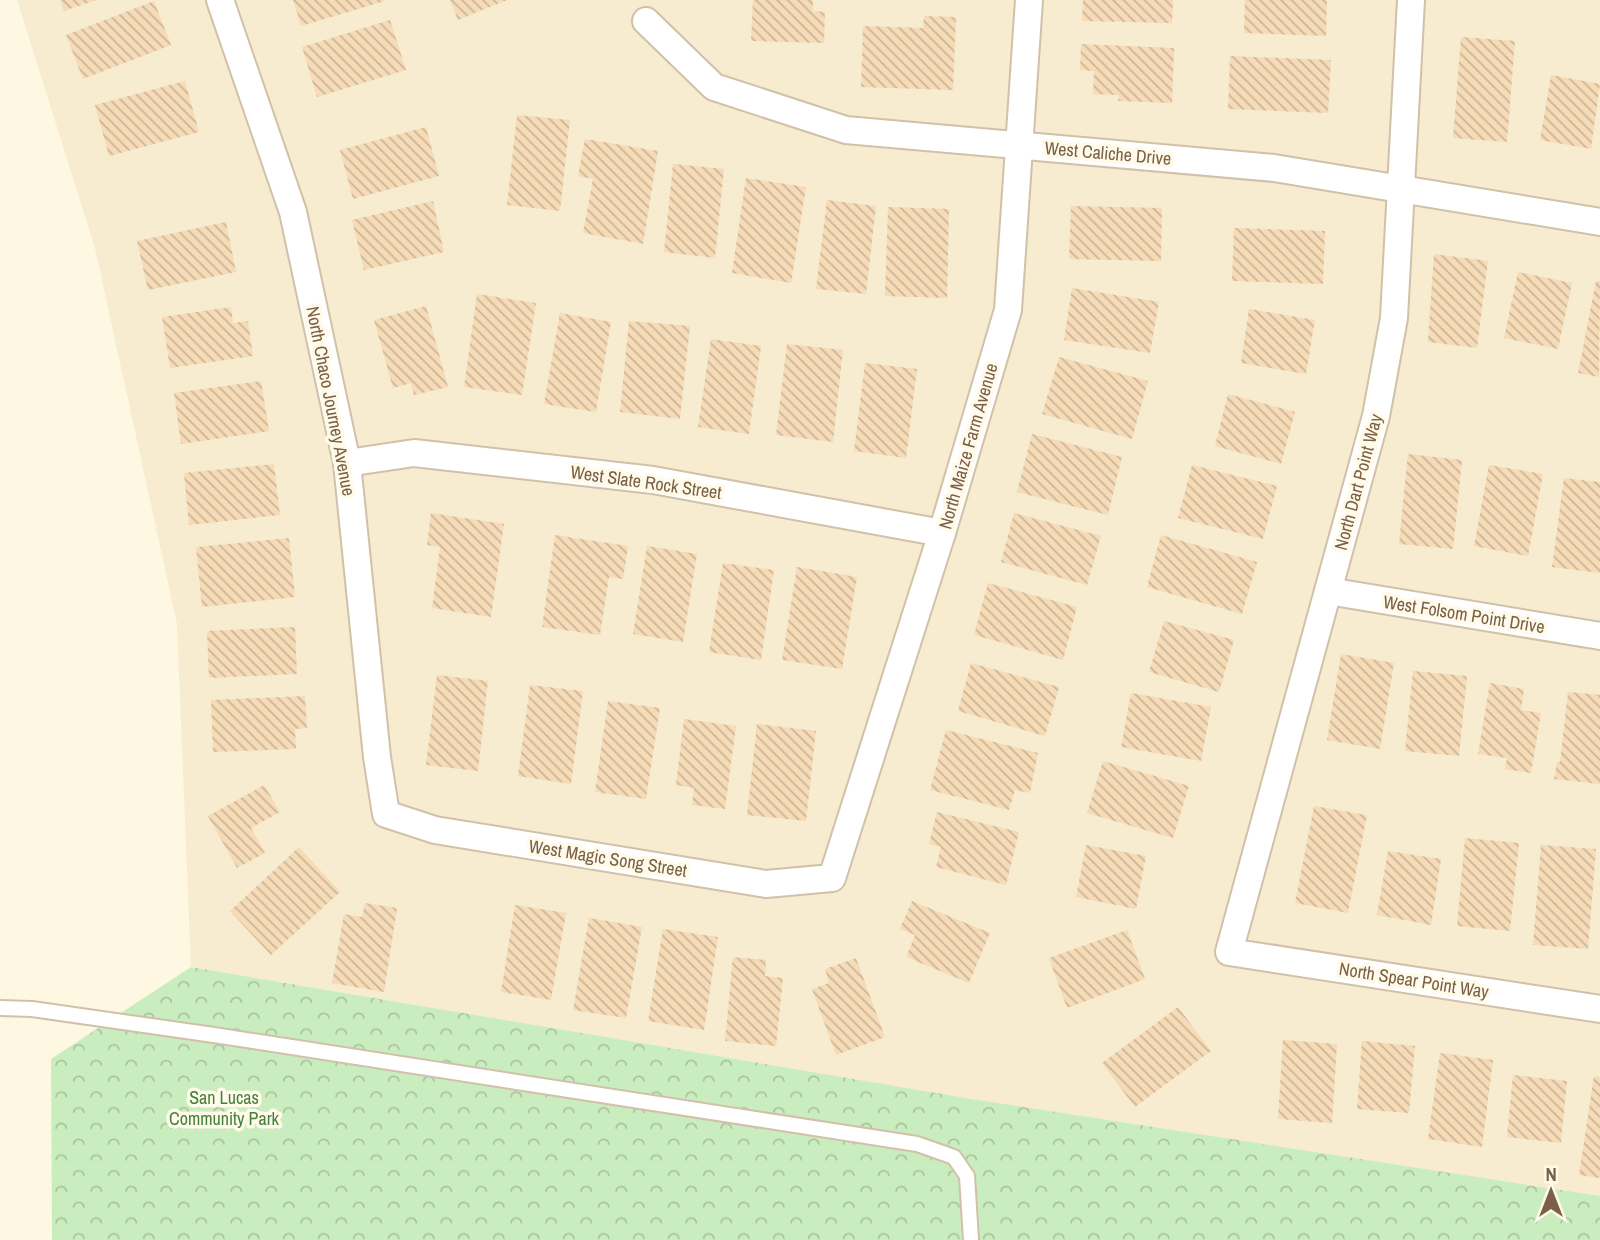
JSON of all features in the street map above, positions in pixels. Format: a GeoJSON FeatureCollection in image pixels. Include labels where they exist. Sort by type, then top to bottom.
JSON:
{"type":"FeatureCollection","features":[{"type":"Feature","properties":{"kind":"street","name":"North Chaco Journey Avenue"},"geometry":{"type":"LineString","coordinates":[[220,0],[293,212],[347,463],[377,757],[386,814]]}},
{"type":"Feature","properties":{"kind":"street","name":"North Maize Farm Avenue"},"geometry":{"type":"LineString","coordinates":[[832,878],[943,533],[1008,310],[1029,0]]}},
{"type":"Feature","properties":{"kind":"street","name":"North Dart Point Way"},"geometry":{"type":"LineString","coordinates":[[1229,952],[1378,404],[1394,318],[1411,0]]}},
{"type":"Feature","properties":{"kind":"street","name":"West Caliche Drive"},"geometry":{"type":"LineString","coordinates":[[646,21],[714,87],[846,130],[1274,168],[1600,222]]}},
{"type":"Feature","properties":{"kind":"street","name":"West Slate Rock Street"},"geometry":{"type":"LineString","coordinates":[[347,463],[414,453],[653,480],[943,533]]}},
{"type":"Feature","properties":{"kind":"street","name":"West Folsom Point Drive"},"geometry":{"type":"LineString","coordinates":[[1328,591],[1600,636]]}},
{"type":"Feature","properties":{"kind":"street","name":"West Magic Song Street"},"geometry":{"type":"LineString","coordinates":[[386,814],[435,830],[766,884],[832,878]]}},
{"type":"Feature","properties":{"kind":"street","name":"North Spear Point Way"},"geometry":{"type":"LineString","coordinates":[[1229,952],[1600,1009]]}},
{"type":"Feature","properties":{"kind":"lane"},"geometry":{"type":"LineString","coordinates":[[0,1008],[32,1009],[214,1035],[917,1144],[954,1157],[967,1176],[971,1200],[971,1240]]}},
{"type":"Feature","properties":{"kind":"shaded area"},"geometry":{"type":"Polygon","coordinates":[[[17,0],[1600,0],[1600,1196],[972,1099],[191,967],[177,624],[95,248],[17,0]]]}},
{"type":"Feature","properties":{"kind":"green space","name":"San Lucas Community Park"},"geometry":{"type":"Polygon","coordinates":[[[191,967],[972,1099],[1600,1196],[1600,1240],[52,1240],[51,1059],[191,967]]]}},
{"type":"Feature","properties":{"kind":"building"},"geometry":{"type":"Polygon","coordinates":[[[60,0],[96,0],[64,11],[60,0]]]}},
{"type":"Feature","properties":{"kind":"building"},"geometry":{"type":"Polygon","coordinates":[[[293,0],[385,0],[385,1],[301,26],[293,0]]]}},
{"type":"Feature","properties":{"kind":"building"},"geometry":{"type":"Polygon","coordinates":[[[450,0],[507,0],[458,20],[450,0]]]}},
{"type":"Feature","properties":{"kind":"building"},"geometry":{"type":"Polygon","coordinates":[[[753,0],[813,0],[813,11],[825,12],[824,43],[751,41],[753,0]]]}},
{"type":"Feature","properties":{"kind":"building"},"geometry":{"type":"Polygon","coordinates":[[[1083,0],[1173,0],[1172,23],[1082,21],[1083,0]]]}},
{"type":"Feature","properties":{"kind":"building"},"geometry":{"type":"Polygon","coordinates":[[[1245,0],[1327,0],[1326,36],[1244,33],[1245,0]]]}},
{"type":"Feature","properties":{"kind":"building"},"geometry":{"type":"Polygon","coordinates":[[[154,1],[171,45],[83,79],[66,35],[154,1]]]}},
{"type":"Feature","properties":{"kind":"building"},"geometry":{"type":"Polygon","coordinates":[[[924,16],[956,17],[953,90],[861,87],[863,26],[923,28],[924,16]]]}},
{"type":"Feature","properties":{"kind":"building"},"geometry":{"type":"Polygon","coordinates":[[[390,20],[406,70],[317,97],[302,47],[390,20]]]}},
{"type":"Feature","properties":{"kind":"building"},"geometry":{"type":"Polygon","coordinates":[[[1461,37],[1515,41],[1507,142],[1453,138],[1461,37]]]}},
{"type":"Feature","properties":{"kind":"building"},"geometry":{"type":"Polygon","coordinates":[[[1081,44],[1174,48],[1172,103],[1118,101],[1119,95],[1093,94],[1094,71],[1080,70],[1081,44]]]}},
{"type":"Feature","properties":{"kind":"building"},"geometry":{"type":"Polygon","coordinates":[[[1230,56],[1331,60],[1328,113],[1228,109],[1230,56]]]}},
{"type":"Feature","properties":{"kind":"building"},"geometry":{"type":"Polygon","coordinates":[[[1551,75],[1600,84],[1591,149],[1540,140],[1551,75]]]}},
{"type":"Feature","properties":{"kind":"building"},"geometry":{"type":"Polygon","coordinates":[[[185,81],[199,132],[109,156],[95,105],[185,81]]]}},
{"type":"Feature","properties":{"kind":"building"},"geometry":{"type":"Polygon","coordinates":[[[517,115],[570,120],[560,211],[507,205],[517,115]]]}},
{"type":"Feature","properties":{"kind":"building"},"geometry":{"type":"Polygon","coordinates":[[[426,127],[439,176],[353,199],[340,150],[426,127]]]}},
{"type":"Feature","properties":{"kind":"building"},"geometry":{"type":"Polygon","coordinates":[[[585,139],[658,151],[643,244],[583,233],[593,179],[578,176],[585,139]]]}},
{"type":"Feature","properties":{"kind":"building"},"geometry":{"type":"Polygon","coordinates":[[[673,164],[724,169],[715,258],[664,252],[673,164]]]}},
{"type":"Feature","properties":{"kind":"building"},"geometry":{"type":"Polygon","coordinates":[[[746,178],[806,187],[791,283],[732,273],[746,178]]]}},
{"type":"Feature","properties":{"kind":"building"},"geometry":{"type":"Polygon","coordinates":[[[827,200],[876,206],[866,294],[816,289],[827,200]]]}},
{"type":"Feature","properties":{"kind":"building"},"geometry":{"type":"Polygon","coordinates":[[[433,201],[444,252],[364,270],[352,220],[433,201]]]}},
{"type":"Feature","properties":{"kind":"building"},"geometry":{"type":"Polygon","coordinates":[[[1071,206],[1162,208],[1161,261],[1069,259],[1071,206]]]}},
{"type":"Feature","properties":{"kind":"building"},"geometry":{"type":"Polygon","coordinates":[[[888,207],[949,209],[947,298],[885,296],[888,207]]]}},
{"type":"Feature","properties":{"kind":"building"},"geometry":{"type":"Polygon","coordinates":[[[226,222],[236,272],[148,290],[137,241],[226,222]]]}},
{"type":"Feature","properties":{"kind":"building"},"geometry":{"type":"Polygon","coordinates":[[[1234,228],[1325,231],[1323,284],[1232,281],[1234,228]]]}},
{"type":"Feature","properties":{"kind":"building"},"geometry":{"type":"Polygon","coordinates":[[[1434,254],[1488,261],[1477,348],[1428,342],[1434,254]]]}},
{"type":"Feature","properties":{"kind":"building"},"geometry":{"type":"Polygon","coordinates":[[[1518,272],[1572,283],[1558,349],[1504,338],[1518,272]]]}},
{"type":"Feature","properties":{"kind":"building"},"geometry":{"type":"Polygon","coordinates":[[[1596,281],[1600,281],[1599,377],[1578,373],[1596,281]]]}},
{"type":"Feature","properties":{"kind":"building"},"geometry":{"type":"Polygon","coordinates":[[[1072,288],[1159,302],[1150,353],[1064,340],[1072,288]]]}},
{"type":"Feature","properties":{"kind":"building"},"geometry":{"type":"Polygon","coordinates":[[[477,294],[536,303],[522,395],[464,387],[477,294]]]}},
{"type":"Feature","properties":{"kind":"building"},"geometry":{"type":"Polygon","coordinates":[[[426,306],[448,387],[414,395],[411,383],[393,388],[374,320],[426,306]]]}},
{"type":"Feature","properties":{"kind":"building"},"geometry":{"type":"Polygon","coordinates":[[[231,307],[233,323],[248,321],[253,356],[170,368],[162,317],[231,307]]]}},
{"type":"Feature","properties":{"kind":"building"},"geometry":{"type":"Polygon","coordinates":[[[1249,309],[1315,320],[1306,374],[1241,363],[1249,309]]]}},
{"type":"Feature","properties":{"kind":"building"},"geometry":{"type":"Polygon","coordinates":[[[560,313],[611,322],[596,412],[544,404],[560,313]]]}},
{"type":"Feature","properties":{"kind":"building"},"geometry":{"type":"Polygon","coordinates":[[[629,321],[690,326],[680,419],[620,412],[629,321]]]}},
{"type":"Feature","properties":{"kind":"building"},"geometry":{"type":"Polygon","coordinates":[[[711,339],[761,346],[749,434],[698,427],[711,339]]]}},
{"type":"Feature","properties":{"kind":"building"},"geometry":{"type":"Polygon","coordinates":[[[787,344],[843,350],[833,442],[776,435],[787,344]]]}},
{"type":"Feature","properties":{"kind":"building"},"geometry":{"type":"Polygon","coordinates":[[[1059,357],[1148,381],[1132,439],[1042,414],[1059,357]]]}},
{"type":"Feature","properties":{"kind":"building"},"geometry":{"type":"Polygon","coordinates":[[[865,363],[917,369],[906,458],[854,451],[865,363]]]}},
{"type":"Feature","properties":{"kind":"building"},"geometry":{"type":"Polygon","coordinates":[[[261,381],[269,431],[181,444],[174,393],[261,381]]]}},
{"type":"Feature","properties":{"kind":"building"},"geometry":{"type":"Polygon","coordinates":[[[1228,394],[1295,412],[1281,464],[1215,446],[1228,394]]]}},
{"type":"Feature","properties":{"kind":"building"},"geometry":{"type":"Polygon","coordinates":[[[1032,434],[1122,457],[1108,515],[1017,492],[1032,434]]]}},
{"type":"Feature","properties":{"kind":"building"},"geometry":{"type":"Polygon","coordinates":[[[1408,454],[1462,460],[1453,549],[1399,544],[1408,454]]]}},
{"type":"Feature","properties":{"kind":"building"},"geometry":{"type":"Polygon","coordinates":[[[274,464],[280,515],[189,525],[184,473],[274,464]]]}},
{"type":"Feature","properties":{"kind":"building"},"geometry":{"type":"Polygon","coordinates":[[[1192,465],[1277,486],[1263,539],[1178,518],[1192,465]]]}},
{"type":"Feature","properties":{"kind":"building"},"geometry":{"type":"Polygon","coordinates":[[[1489,465],[1543,474],[1528,556],[1474,546],[1489,465]]]}},
{"type":"Feature","properties":{"kind":"building"},"geometry":{"type":"Polygon","coordinates":[[[1564,478],[1600,482],[1600,573],[1552,567],[1564,478]]]}},
{"type":"Feature","properties":{"kind":"building"},"geometry":{"type":"Polygon","coordinates":[[[431,513],[504,524],[491,617],[432,608],[440,547],[427,545],[431,513]]]}},
{"type":"Feature","properties":{"kind":"building"},"geometry":{"type":"Polygon","coordinates":[[[1014,513],[1101,536],[1087,585],[1001,562],[1014,513]]]}},
{"type":"Feature","properties":{"kind":"building"},"geometry":{"type":"Polygon","coordinates":[[[555,535],[628,546],[623,579],[609,577],[600,635],[542,627],[555,535]]]}},
{"type":"Feature","properties":{"kind":"building"},"geometry":{"type":"Polygon","coordinates":[[[1161,535],[1257,562],[1242,614],[1147,587],[1161,535]]]}},
{"type":"Feature","properties":{"kind":"building"},"geometry":{"type":"Polygon","coordinates":[[[289,538],[295,597],[202,607],[196,547],[289,538]]]}},
{"type":"Feature","properties":{"kind":"building"},"geometry":{"type":"Polygon","coordinates":[[[647,546],[697,554],[683,642],[633,634],[647,546]]]}},
{"type":"Feature","properties":{"kind":"building"},"geometry":{"type":"Polygon","coordinates":[[[723,563],[774,570],[761,660],[709,652],[723,563]]]}},
{"type":"Feature","properties":{"kind":"building"},"geometry":{"type":"Polygon","coordinates":[[[797,567],[857,577],[842,669],[782,660],[797,567]]]}},
{"type":"Feature","properties":{"kind":"building"},"geometry":{"type":"Polygon","coordinates":[[[988,583],[1077,607],[1063,660],[974,635],[988,583]]]}},
{"type":"Feature","properties":{"kind":"building"},"geometry":{"type":"Polygon","coordinates":[[[1164,621],[1234,640],[1219,692],[1149,672],[1164,621]]]}},
{"type":"Feature","properties":{"kind":"building"},"geometry":{"type":"Polygon","coordinates":[[[295,627],[297,674],[209,678],[207,631],[295,627]]]}},
{"type":"Feature","properties":{"kind":"building"},"geometry":{"type":"Polygon","coordinates":[[[1341,654],[1394,663],[1380,749],[1327,740],[1341,654]]]}},
{"type":"Feature","properties":{"kind":"building"},"geometry":{"type":"Polygon","coordinates":[[[971,663],[1059,687],[1045,736],[958,711],[971,663]]]}},
{"type":"Feature","properties":{"kind":"building"},"geometry":{"type":"Polygon","coordinates":[[[1413,671],[1467,676],[1459,756],[1405,751],[1413,671]]]}},
{"type":"Feature","properties":{"kind":"building"},"geometry":{"type":"Polygon","coordinates":[[[437,675],[488,681],[478,771],[426,765],[437,675]]]}},
{"type":"Feature","properties":{"kind":"building"},"geometry":{"type":"Polygon","coordinates":[[[1490,683],[1524,689],[1521,710],[1541,713],[1531,773],[1505,769],[1507,758],[1478,754],[1490,683]]]}},
{"type":"Feature","properties":{"kind":"building"},"geometry":{"type":"Polygon","coordinates":[[[530,685],[583,691],[571,784],[518,776],[530,685]]]}},
{"type":"Feature","properties":{"kind":"building"},"geometry":{"type":"Polygon","coordinates":[[[1568,692],[1600,695],[1600,784],[1554,779],[1557,762],[1560,762],[1568,692]]]}},
{"type":"Feature","properties":{"kind":"building"},"geometry":{"type":"Polygon","coordinates":[[[1131,693],[1211,707],[1201,761],[1121,747],[1131,693]]]}},
{"type":"Feature","properties":{"kind":"building"},"geometry":{"type":"Polygon","coordinates":[[[305,696],[307,728],[295,729],[296,749],[213,752],[211,700],[305,696]]]}},
{"type":"Feature","properties":{"kind":"building"},"geometry":{"type":"Polygon","coordinates":[[[608,701],[660,708],[646,799],[595,792],[608,701]]]}},
{"type":"Feature","properties":{"kind":"building"},"geometry":{"type":"Polygon","coordinates":[[[684,719],[736,726],[725,809],[692,805],[694,788],[676,785],[684,719]]]}},
{"type":"Feature","properties":{"kind":"building"},"geometry":{"type":"Polygon","coordinates":[[[757,724],[816,731],[806,821],[747,815],[757,724]]]}},
{"type":"Feature","properties":{"kind":"building"},"geometry":{"type":"Polygon","coordinates":[[[946,730],[1038,753],[1030,793],[1015,790],[1009,810],[930,790],[946,730]]]}},
{"type":"Feature","properties":{"kind":"building"},"geometry":{"type":"Polygon","coordinates":[[[1103,761],[1189,786],[1173,838],[1087,813],[1103,761]]]}},
{"type":"Feature","properties":{"kind":"building"},"geometry":{"type":"Polygon","coordinates":[[[264,785],[280,812],[251,828],[265,853],[237,868],[208,816],[264,785]]]}},
{"type":"Feature","properties":{"kind":"building"},"geometry":{"type":"Polygon","coordinates":[[[1314,806],[1367,815],[1348,913],[1295,903],[1314,806]]]}},
{"type":"Feature","properties":{"kind":"building"},"geometry":{"type":"Polygon","coordinates":[[[937,812],[1019,832],[1006,885],[936,867],[941,847],[929,844],[937,812]]]}},
{"type":"Feature","properties":{"kind":"building"},"geometry":{"type":"Polygon","coordinates":[[[1465,838],[1519,843],[1510,931],[1457,926],[1465,838]]]}},
{"type":"Feature","properties":{"kind":"building"},"geometry":{"type":"Polygon","coordinates":[[[1086,845],[1146,856],[1136,909],[1076,897],[1086,845]]]}},
{"type":"Feature","properties":{"kind":"building"},"geometry":{"type":"Polygon","coordinates":[[[1541,845],[1596,849],[1588,949],[1533,945],[1541,845]]]}},
{"type":"Feature","properties":{"kind":"building"},"geometry":{"type":"Polygon","coordinates":[[[299,847],[340,892],[271,955],[230,911],[299,847]]]}},
{"type":"Feature","properties":{"kind":"building"},"geometry":{"type":"Polygon","coordinates":[[[1388,851],[1441,859],[1431,925],[1377,915],[1388,851]]]}},
{"type":"Feature","properties":{"kind":"building"},"geometry":{"type":"Polygon","coordinates":[[[912,901],[990,933],[969,983],[906,957],[915,935],[900,929],[912,901]]]}},
{"type":"Feature","properties":{"kind":"building"},"geometry":{"type":"Polygon","coordinates":[[[365,903],[397,908],[384,992],[332,983],[344,914],[362,917],[365,903]]]}},
{"type":"Feature","properties":{"kind":"building"},"geometry":{"type":"Polygon","coordinates":[[[515,905],[566,913],[551,1000],[501,992],[515,905]]]}},
{"type":"Feature","properties":{"kind":"building"},"geometry":{"type":"Polygon","coordinates":[[[589,918],[642,927],[626,1018],[573,1010],[589,918]]]}},
{"type":"Feature","properties":{"kind":"building"},"geometry":{"type":"Polygon","coordinates":[[[663,929],[718,937],[704,1030],[648,1021],[663,929]]]}},
{"type":"Feature","properties":{"kind":"building"},"geometry":{"type":"Polygon","coordinates":[[[1127,930],[1145,979],[1067,1008],[1049,958],[1127,930]]]}},
{"type":"Feature","properties":{"kind":"building"},"geometry":{"type":"Polygon","coordinates":[[[733,957],[766,960],[765,976],[783,978],[776,1046],[725,1041],[733,957]]]}},
{"type":"Feature","properties":{"kind":"building"},"geometry":{"type":"Polygon","coordinates":[[[856,958],[885,1037],[836,1055],[812,989],[829,983],[825,969],[856,958]]]}},
{"type":"Feature","properties":{"kind":"building"},"geometry":{"type":"Polygon","coordinates":[[[1178,1007],[1211,1051],[1135,1107],[1102,1063],[1178,1007]]]}},
{"type":"Feature","properties":{"kind":"building"},"geometry":{"type":"Polygon","coordinates":[[[1283,1040],[1337,1044],[1332,1123],[1278,1119],[1283,1040]]]}},
{"type":"Feature","properties":{"kind":"building"},"geometry":{"type":"Polygon","coordinates":[[[1362,1041],[1415,1046],[1409,1113],[1357,1109],[1362,1041]]]}},
{"type":"Feature","properties":{"kind":"building"},"geometry":{"type":"Polygon","coordinates":[[[1440,1053],[1493,1060],[1482,1147],[1428,1139],[1440,1053]]]}},
{"type":"Feature","properties":{"kind":"building"},"geometry":{"type":"Polygon","coordinates":[[[1513,1075],[1567,1081],[1561,1143],[1507,1137],[1513,1075]]]}},
{"type":"Feature","properties":{"kind":"building"},"geometry":{"type":"Polygon","coordinates":[[[1594,1076],[1600,1077],[1600,1178],[1579,1175],[1594,1076]]]}}]}
